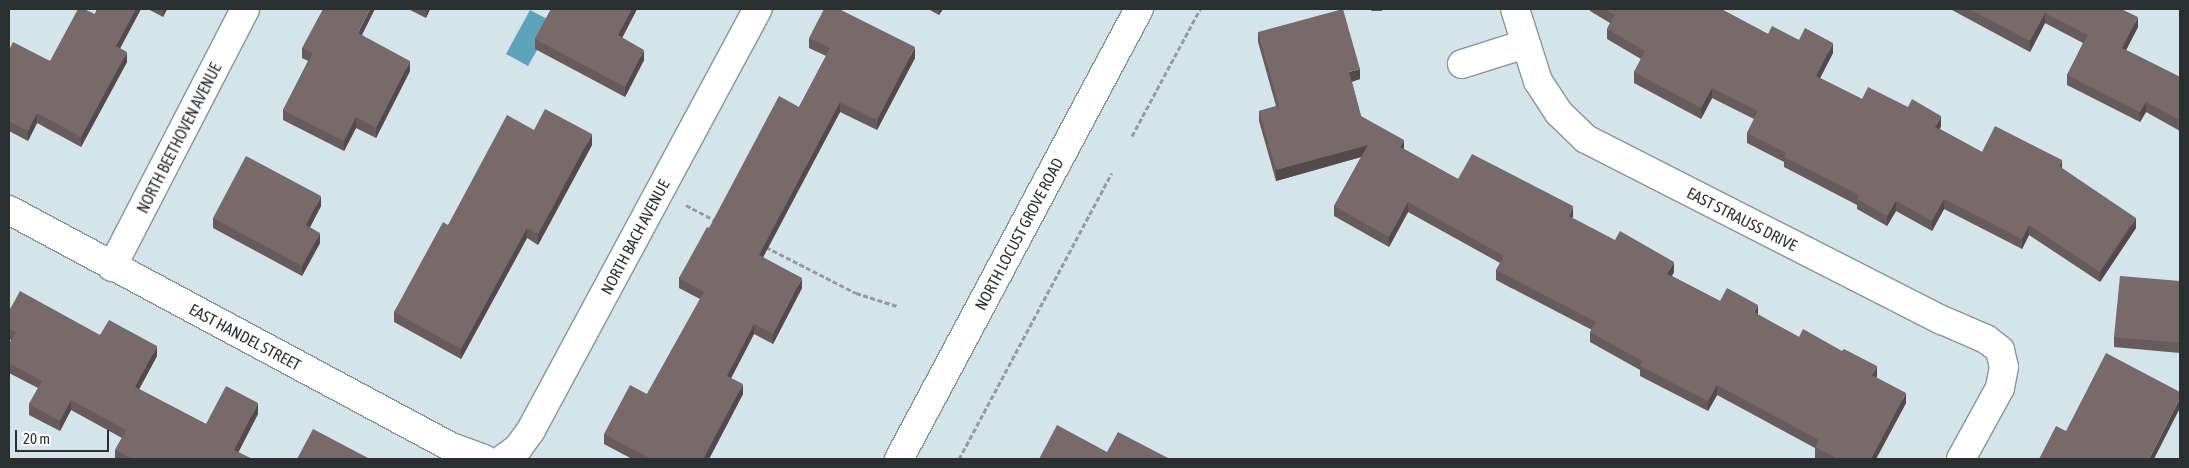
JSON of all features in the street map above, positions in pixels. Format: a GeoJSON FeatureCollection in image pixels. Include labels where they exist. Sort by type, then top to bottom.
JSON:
{"type":"FeatureCollection","features":[{"type":"Feature","properties":{"kind":"street","name":"NORTH BEETHOVEN AVENUE"},"geometry":{"type":"LineString","coordinates":[[112,267],[245,9]]}},
{"type":"Feature","properties":{"kind":"street","name":"NORTH BACH AVENUE"},"geometry":{"type":"LineString","coordinates":[[503,459],[518,448],[531,430],[758,9]]}},
{"type":"Feature","properties":{"kind":"street","name":"NORTH LOCUST GROVE ROAD"},"geometry":{"type":"LineString","coordinates":[[900,459],[1139,9]]}},
{"type":"Feature","properties":{"kind":"street","name":"EAST STRAUSS DRIVE"},"geometry":{"type":"LineString","coordinates":[[1515,9],[1538,81],[1559,113],[1586,138],[1942,320],[1986,339],[2000,350],[2004,367],[2000,388],[1961,459]]}},
{"type":"Feature","properties":{"kind":"street"},"geometry":{"type":"LineString","coordinates":[[1462,64],[1525,44]]}},
{"type":"Feature","properties":{"kind":"street","name":"EAST HANDEL STREET"},"geometry":{"type":"LineString","coordinates":[[9,210],[112,267],[451,447],[484,459]]}},
{"type":"Feature","properties":{"kind":"path"},"geometry":{"type":"LineString","coordinates":[[1132,136],[1200,9]]}},
{"type":"Feature","properties":{"kind":"path"},"geometry":{"type":"LineString","coordinates":[[959,459],[1112,174]]}},
{"type":"Feature","properties":{"kind":"path"},"geometry":{"type":"LineString","coordinates":[[660,191],[718,222]]}},
{"type":"Feature","properties":{"kind":"path"},"geometry":{"type":"LineString","coordinates":[[761,244],[856,293],[897,306]]}},
{"type":"Feature","properties":{"kind":"water"},"geometry":{"type":"Polygon","coordinates":[[[530,10],[553,22],[528,66],[506,54],[530,10]]]}},
{"type":"Feature","properties":{"kind":"building"},"geometry":{"type":"Polygon","coordinates":[[[78,9],[84,9],[95,14],[97,9],[136,9],[116,46],[127,52],[81,137],[37,113],[28,131],[9,121],[9,50],[13,42],[50,61],[78,9]]]}},
{"type":"Feature","properties":{"kind":"building"},"geometry":{"type":"Polygon","coordinates":[[[323,9],[370,9],[358,33],[410,61],[376,128],[356,117],[344,141],[283,110],[313,53],[302,48],[323,9]]]}},
{"type":"Feature","properties":{"kind":"building"},"geometry":{"type":"Polygon","coordinates":[[[551,9],[632,9],[618,35],[644,50],[625,87],[535,39],[551,9]]]}},
{"type":"Feature","properties":{"kind":"building"},"geometry":{"type":"Polygon","coordinates":[[[824,9],[839,9],[915,47],[877,120],[840,102],[759,255],[802,278],[773,334],[754,324],[727,376],[743,384],[703,459],[651,459],[604,434],[630,385],[647,394],[704,292],[679,278],[707,227],[709,228],[779,96],[799,107],[830,48],[809,38],[824,9]]]}},
{"type":"Feature","properties":{"kind":"building"},"geometry":{"type":"Polygon","coordinates":[[[1343,9],[1360,69],[1349,72],[1361,116],[1404,140],[1400,147],[1458,179],[1472,154],[1573,206],[1569,216],[1615,240],[1620,231],[1674,262],[1667,274],[1720,301],[1727,288],[1758,305],[1754,312],[1799,337],[1803,329],[1842,351],[1844,349],[1877,366],[1872,375],[1906,393],[1871,459],[1838,459],[1815,447],[1819,440],[1717,385],[1708,401],[1640,366],[1642,361],[1590,332],[1596,322],[1496,270],[1504,256],[1408,202],[1389,237],[1334,206],[1368,145],[1276,170],[1259,111],[1279,106],[1258,32],[1343,9]]]}},
{"type":"Feature","properties":{"kind":"building"},"geometry":{"type":"Polygon","coordinates":[[[1604,9],[1721,9],[1768,34],[1772,26],[1799,40],[1805,28],[1833,43],[1816,76],[1862,99],[1868,87],[1908,107],[1912,99],[1941,116],[1935,127],[1982,152],[1995,126],[2062,160],[2059,166],[2136,218],[2100,272],[2029,225],[2022,239],[1944,199],[1932,221],[1896,201],[1887,216],[1857,199],[1859,195],[1784,157],[1786,153],[1747,133],[1758,111],[1712,88],[1701,108],[1634,72],[1645,51],[1607,29],[1615,15],[1604,9]]]}},
{"type":"Feature","properties":{"kind":"building"},"geometry":{"type":"Polygon","coordinates":[[[1969,9],[2121,9],[2138,17],[2122,48],[2180,77],[2180,120],[2146,102],[2140,112],[2067,75],[2088,35],[2045,13],[2030,41],[1969,9]]]}},
{"type":"Feature","properties":{"kind":"building"},"geometry":{"type":"Polygon","coordinates":[[[545,109],[592,134],[538,234],[527,228],[461,349],[394,312],[443,222],[448,225],[507,115],[534,130],[545,109]]]}},
{"type":"Feature","properties":{"kind":"building"},"geometry":{"type":"Polygon","coordinates":[[[246,156],[321,196],[306,225],[320,233],[302,266],[213,218],[246,156]]]}},
{"type":"Feature","properties":{"kind":"building"},"geometry":{"type":"Polygon","coordinates":[[[2120,276],[2180,281],[2180,343],[2114,337],[2120,276]]]}},
{"type":"Feature","properties":{"kind":"building"},"geometry":{"type":"Polygon","coordinates":[[[20,291],[100,335],[109,320],[157,346],[135,387],[206,424],[226,386],[258,403],[234,450],[252,459],[133,459],[115,450],[126,430],[71,400],[60,421],[29,404],[42,381],[9,363],[9,345],[16,332],[9,329],[9,311],[20,291]]]}},
{"type":"Feature","properties":{"kind":"building"},"geometry":{"type":"Polygon","coordinates":[[[2106,353],[2180,392],[2180,398],[2149,459],[2039,459],[2056,426],[2066,431],[2106,353]]]}},
{"type":"Feature","properties":{"kind":"building"},"geometry":{"type":"Polygon","coordinates":[[[1057,425],[1107,452],[1118,432],[1170,459],[1039,459],[1057,425]]]}},
{"type":"Feature","properties":{"kind":"building"},"geometry":{"type":"Polygon","coordinates":[[[313,429],[370,459],[297,459],[313,429]]]}}]}
